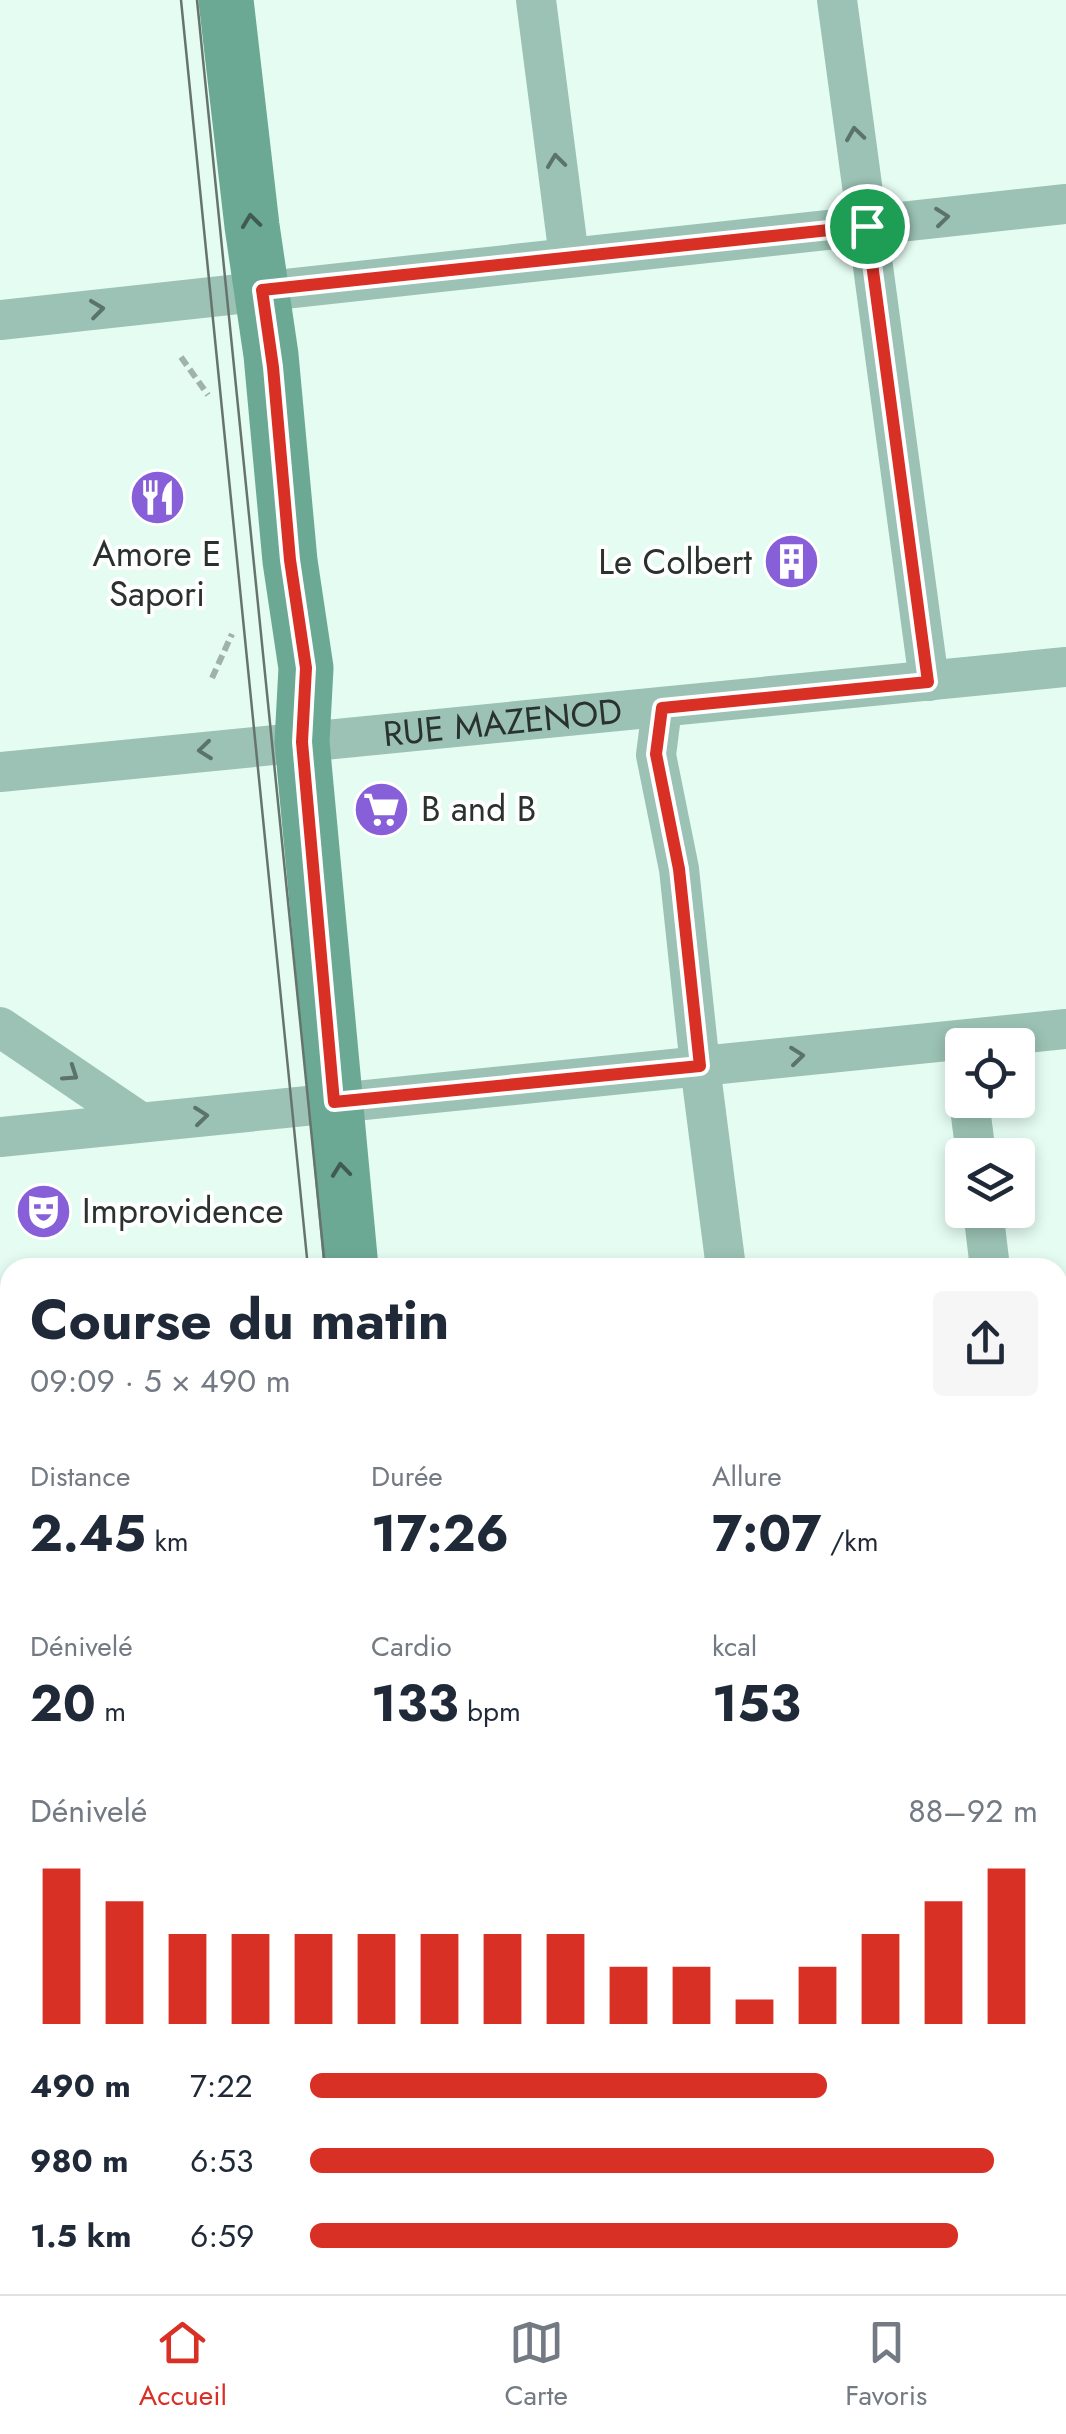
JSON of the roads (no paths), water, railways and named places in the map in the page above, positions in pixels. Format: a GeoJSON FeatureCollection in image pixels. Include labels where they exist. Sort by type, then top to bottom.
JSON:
{"type":"FeatureCollection","features":[{"type":"Feature","properties":{"kind":"street"},"geometry":{"type":"LineString","coordinates":[[226,0],[273,367],[290,560],[306,668],[302,742],[350,1258]]}},
{"type":"Feature","properties":{"kind":"street"},"geometry":{"type":"LineString","coordinates":[[536,0],[568,258]]}},
{"type":"Feature","properties":{"kind":"street"},"geometry":{"type":"LineString","coordinates":[[837,0],[928,682]]}},
{"type":"Feature","properties":{"kind":"street"},"geometry":{"type":"LineString","coordinates":[[0,320],[1066,204]]}},
{"type":"Feature","properties":{"kind":"street","name":"RUE MAZENOD"},"geometry":{"type":"LineString","coordinates":[[0,772],[1066,667]]}},
{"type":"Feature","properties":{"kind":"street"},"geometry":{"type":"LineString","coordinates":[[662,708],[656,754],[679,869],[725,1258]]}},
{"type":"Feature","properties":{"kind":"street"},"geometry":{"type":"LineString","coordinates":[[0,1027],[140,1122]]}},
{"type":"Feature","properties":{"kind":"street"},"geometry":{"type":"LineString","coordinates":[[1035,1033],[1066,1029]]}},
{"type":"Feature","properties":{"kind":"street"},"geometry":{"type":"LineString","coordinates":[[0,1137],[700,1066],[945,1045]]}},
{"type":"Feature","properties":{"kind":"street"},"geometry":{"type":"LineString","coordinates":[[985,1228],[989,1258]]}},
{"type":"Feature","properties":{"kind":"tram line"},"geometry":{"type":"LineString","coordinates":[[181,0],[307,1258]]}},
{"type":"Feature","properties":{"kind":"tram line"},"geometry":{"type":"LineString","coordinates":[[197,0],[324,1258]]}},
{"type":"Feature","properties":{"kind":"place","name":"Amore E Sapori"},"geometry":{"type":"Point","coordinates":[157,498]}},
{"type":"Feature","properties":{"kind":"place","name":"Le Colbert"},"geometry":{"type":"Point","coordinates":[791,562]}},
{"type":"Feature","properties":{"kind":"place","name":"B and B"},"geometry":{"type":"Point","coordinates":[382,809]}},
{"type":"Feature","properties":{"kind":"place","name":"Improvidence"},"geometry":{"type":"Point","coordinates":[43,1211]}}]}
